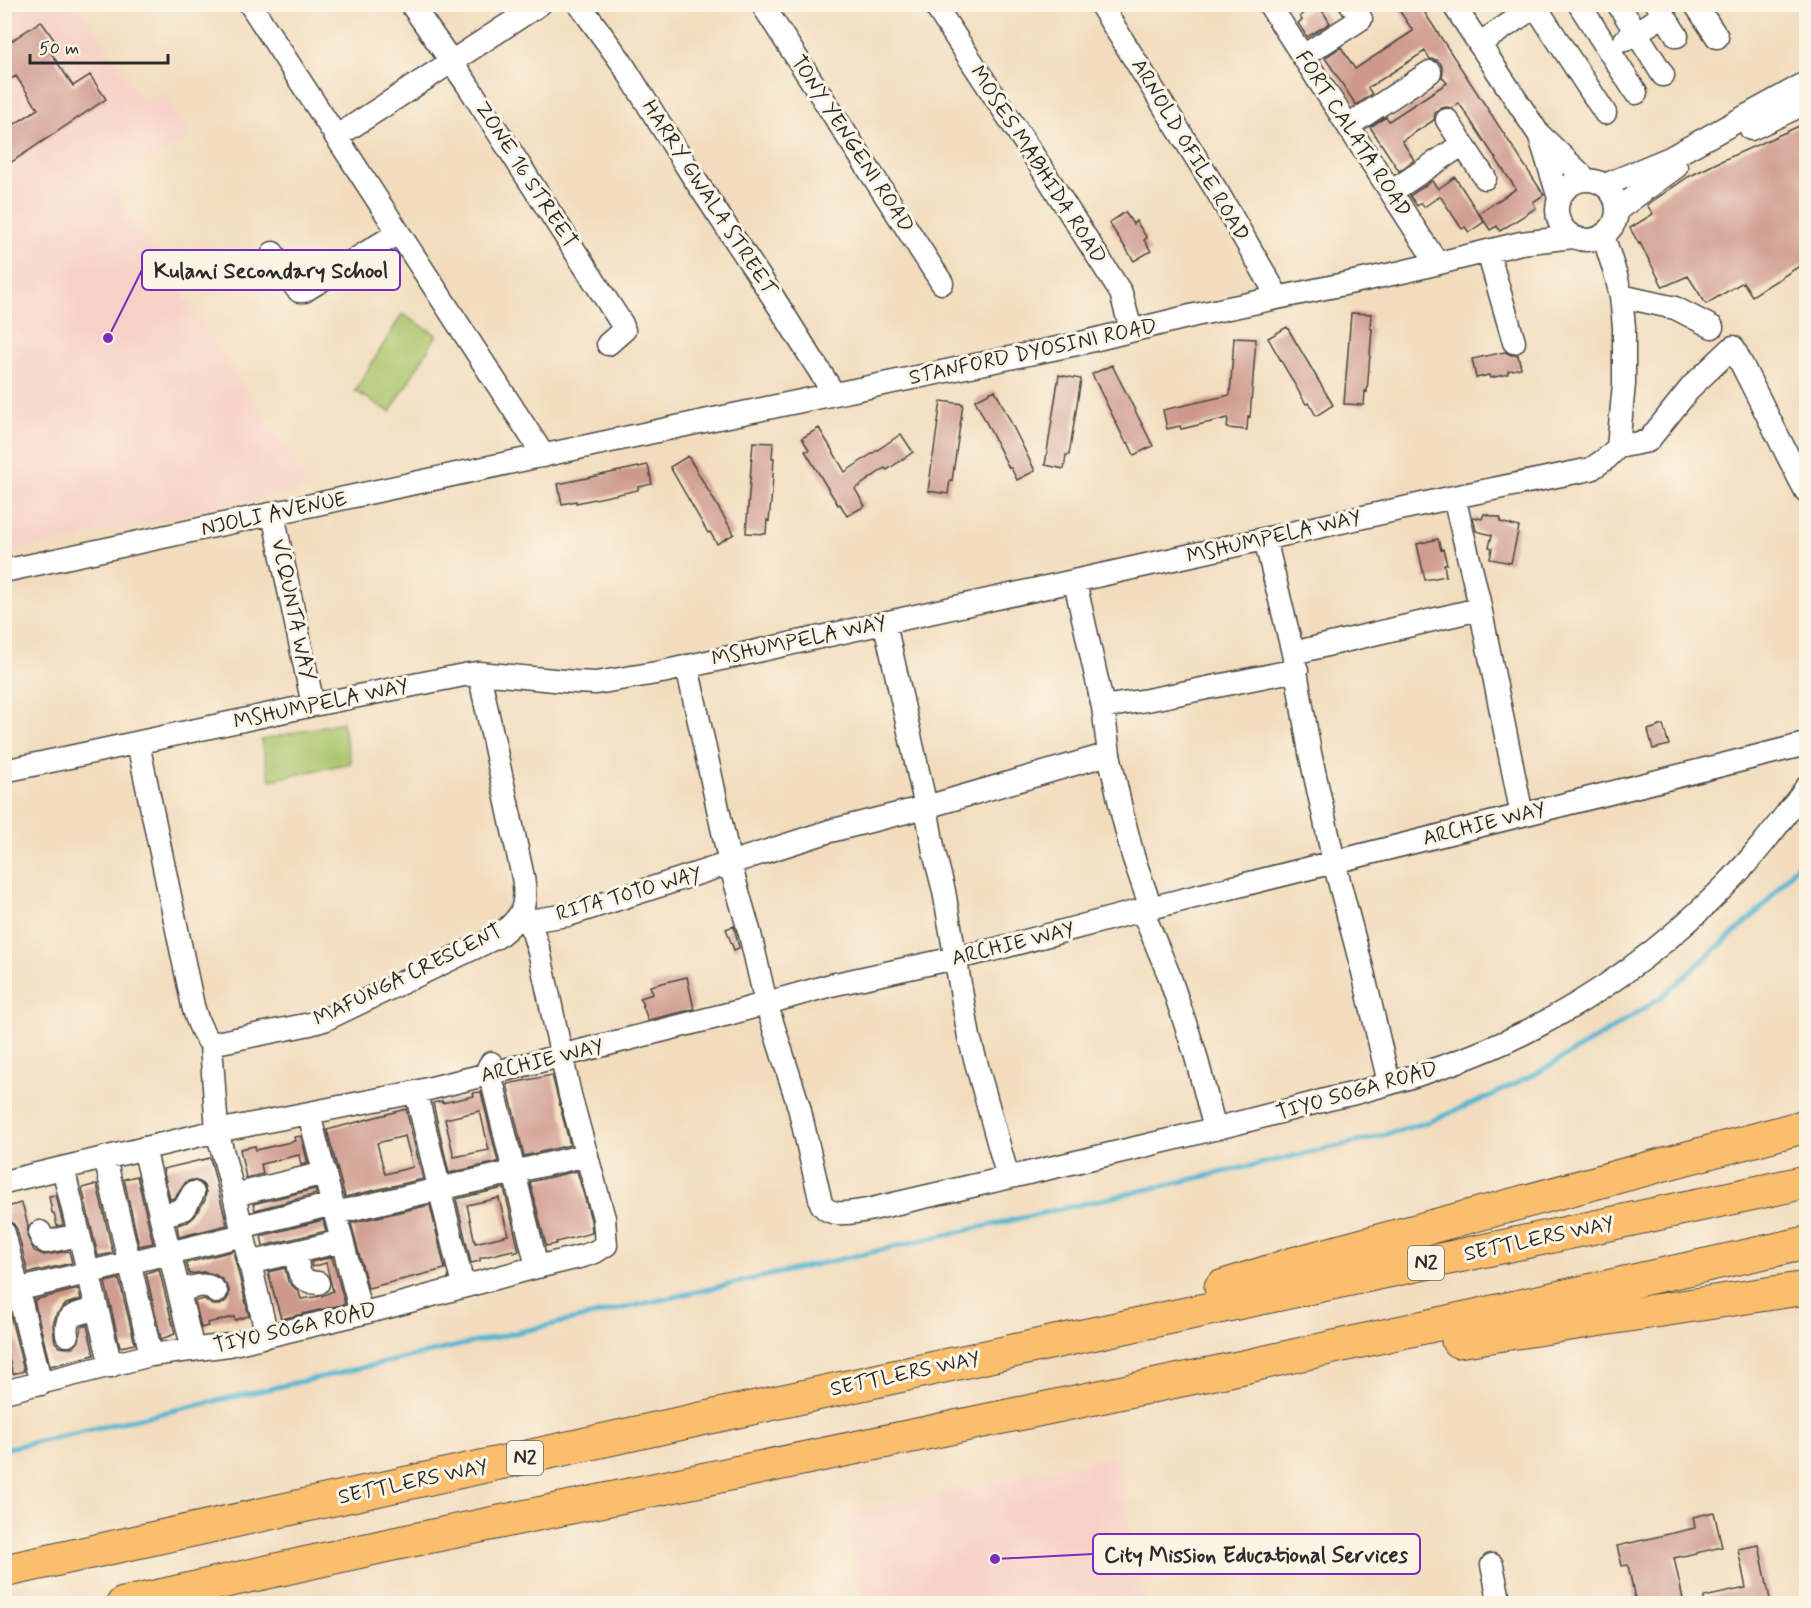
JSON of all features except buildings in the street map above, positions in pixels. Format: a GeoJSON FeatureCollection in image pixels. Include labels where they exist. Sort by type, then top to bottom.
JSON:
{"type":"FeatureCollection","features":[{"type":"Feature","properties":{"kind":"highway"},"geometry":{"type":"LineString","coordinates":[[1045,1344],[1293,1264],[1806,1126]]}},
{"type":"Feature","properties":{"kind":"highway","name":"SETTLERS WAY"},"geometry":{"type":"LineString","coordinates":[[4,1571],[1045,1344],[1806,1182]]}},
{"type":"Feature","properties":{"kind":"highway"},"geometry":{"type":"LineString","coordinates":[[123,1604],[412,1540],[1248,1366],[1806,1243]]}},
{"type":"Feature","properties":{"kind":"highway"},"geometry":{"type":"LineString","coordinates":[[1248,1366],[1337,1360],[1806,1288]]}},
{"type":"Feature","properties":{"kind":"street","name":"ZONE 16 STREET"},"geometry":{"type":"LineString","coordinates":[[411,4],[543,200],[618,317],[624,330],[608,344]]}},
{"type":"Feature","properties":{"kind":"street"},"geometry":{"type":"LineString","coordinates":[[336,137],[540,4]]}},
{"type":"Feature","properties":{"kind":"street","name":"HARRY GWALA STREET"},"geometry":{"type":"LineString","coordinates":[[579,4],[620,60],[834,394]]}},
{"type":"Feature","properties":{"kind":"street","name":"TONY YENGENI ROAD"},"geometry":{"type":"LineString","coordinates":[[762,4],[942,283]]}},
{"type":"Feature","properties":{"kind":"street","name":"MOSES MABHIDA ROAD"},"geometry":{"type":"LineString","coordinates":[[934,4],[1121,293],[1131,330]]}},
{"type":"Feature","properties":{"kind":"street","name":"ARNOLD OFILE ROAD"},"geometry":{"type":"LineString","coordinates":[[1100,4],[1218,193],[1278,297]]}},
{"type":"Feature","properties":{"kind":"street","name":"FORT CALATA ROAD"},"geometry":{"type":"LineString","coordinates":[[1269,4],[1437,263]]}},
{"type":"Feature","properties":{"kind":"street"},"geometry":{"type":"LineString","coordinates":[[1303,56],[1360,19],[1351,4]]}},
{"type":"Feature","properties":{"kind":"street"},"geometry":{"type":"LineString","coordinates":[[1453,4],[1538,133],[1595,182],[1611,192],[1616,200],[1617,210],[1611,229],[1594,239],[1583,240],[1573,237],[1563,229],[1557,218],[1558,202],[1563,190],[1570,184],[1578,181],[1595,182],[1670,158],[1806,83]]}},
{"type":"Feature","properties":{"kind":"street"},"geometry":{"type":"LineString","coordinates":[[1579,4],[1636,93]]}},
{"type":"Feature","properties":{"kind":"street"},"geometry":{"type":"LineString","coordinates":[[1618,4],[1663,75]]}},
{"type":"Feature","properties":{"kind":"street"},"geometry":{"type":"LineString","coordinates":[[1699,6],[1717,37]]}},
{"type":"Feature","properties":{"kind":"street"},"geometry":{"type":"LineString","coordinates":[[258,7],[336,137],[544,456]]}},
{"type":"Feature","properties":{"kind":"street"},"geometry":{"type":"LineString","coordinates":[[1479,44],[1526,8],[1605,113]]}},
{"type":"Feature","properties":{"kind":"street"},"geometry":{"type":"LineString","coordinates":[[1609,51],[1636,33],[1661,10],[1677,36]]}},
{"type":"Feature","properties":{"kind":"street"},"geometry":{"type":"LineString","coordinates":[[1348,126],[1430,72]]}},
{"type":"Feature","properties":{"kind":"street"},"geometry":{"type":"LineString","coordinates":[[1617,210],[1682,163],[1806,103]]}},
{"type":"Feature","properties":{"kind":"street"},"geometry":{"type":"LineString","coordinates":[[1447,120],[1485,178]]}},
{"type":"Feature","properties":{"kind":"street"},"geometry":{"type":"LineString","coordinates":[[1538,133],[1558,202]]}},
{"type":"Feature","properties":{"kind":"street"},"geometry":{"type":"LineString","coordinates":[[1391,192],[1463,144]]}},
{"type":"Feature","properties":{"kind":"street"},"geometry":{"type":"LineString","coordinates":[[1521,243],[1558,202]]}},
{"type":"Feature","properties":{"kind":"street"},"geometry":{"type":"LineString","coordinates":[[273,253],[296,288],[304,291],[398,233]]}},
{"type":"Feature","properties":{"kind":"street"},"geometry":{"type":"LineString","coordinates":[[1603,235],[1616,276],[1624,327],[1624,384],[1618,447],[1648,441],[1692,386],[1733,347],[1806,491]]}},
{"type":"Feature","properties":{"kind":"street"},"geometry":{"type":"LineString","coordinates":[[1521,243],[1573,237]]}},
{"type":"Feature","properties":{"kind":"street","name":"STANFORD DYOSINI ROAD"},"geometry":{"type":"LineString","coordinates":[[544,456],[1077,344],[1278,297],[1402,272],[1521,243]]}},
{"type":"Feature","properties":{"kind":"street"},"geometry":{"type":"LineString","coordinates":[[1488,252],[1514,342]]}},
{"type":"Feature","properties":{"kind":"street"},"geometry":{"type":"LineString","coordinates":[[1620,296],[1675,308],[1712,327]]}},
{"type":"Feature","properties":{"kind":"street","name":"MSHUMPELA WAY"},"geometry":{"type":"LineString","coordinates":[[4,771],[479,672],[575,682],[596,683],[622,680],[1454,497],[1591,470],[1618,447]]}},
{"type":"Feature","properties":{"kind":"street","name":"NJOLI AVENUE"},"geometry":{"type":"LineString","coordinates":[[4,571],[544,456]]}},
{"type":"Feature","properties":{"kind":"street"},"geometry":{"type":"LineString","coordinates":[[1454,497],[1522,815]]}},
{"type":"Feature","properties":{"kind":"street","name":"VCQUNTA WAY"},"geometry":{"type":"LineString","coordinates":[[273,514],[313,705]]}},
{"type":"Feature","properties":{"kind":"street"},"geometry":{"type":"LineString","coordinates":[[1265,539],[1295,661],[1310,753],[1334,862],[1389,1083]]}},
{"type":"Feature","properties":{"kind":"street"},"geometry":{"type":"LineString","coordinates":[[1075,582],[1103,707],[1109,754],[1146,909],[1195,1053],[1215,1129]]}},
{"type":"Feature","properties":{"kind":"street"},"geometry":{"type":"LineString","coordinates":[[1103,707],[1147,700],[1295,661],[1478,603]]}},
{"type":"Feature","properties":{"kind":"street"},"geometry":{"type":"LineString","coordinates":[[887,622],[887,633],[944,891],[972,1053],[1008,1178]]}},
{"type":"Feature","properties":{"kind":"street"},"geometry":{"type":"LineString","coordinates":[[687,666],[730,864],[748,925],[766,1003]]}},
{"type":"Feature","properties":{"kind":"street","name":"MAFUNGA CRESCENT"},"geometry":{"type":"LineString","coordinates":[[211,1044],[324,1020],[497,937],[525,917],[523,877],[479,672]]}},
{"type":"Feature","properties":{"kind":"street"},"geometry":{"type":"LineString","coordinates":[[138,743],[196,1019],[211,1044],[217,1131],[267,1336]]}},
{"type":"Feature","properties":{"kind":"street","name":"ARCHIE WAY"},"geometry":{"type":"LineString","coordinates":[[4,1182],[217,1131],[416,1092],[487,1074],[560,1049],[955,958],[1806,744]]}},
{"type":"Feature","properties":{"kind":"street","name":"RITA TOTO WAY"},"geometry":{"type":"LineString","coordinates":[[525,917],[568,915],[830,831],[923,797],[1109,754]]}},
{"type":"Feature","properties":{"kind":"street","name":"TIYO SOGA ROAD"},"geometry":{"type":"LineString","coordinates":[[766,1003],[799,1107],[821,1203],[824,1209],[831,1212],[868,1210],[1215,1129],[1389,1083],[1461,1060],[1524,1033],[1574,1005],[1627,970],[1668,938],[1725,887],[1806,788]]}},
{"type":"Feature","properties":{"kind":"street"},"geometry":{"type":"LineString","coordinates":[[11,1292],[334,1209],[439,1190],[587,1155],[574,1109],[540,955],[525,917]]}},
{"type":"Feature","properties":{"kind":"street"},"geometry":{"type":"LineString","coordinates":[[487,1074],[494,1089],[537,1266]]}},
{"type":"Feature","properties":{"kind":"street"},"geometry":{"type":"LineString","coordinates":[[416,1092],[463,1286]]}},
{"type":"Feature","properties":{"kind":"street"},"geometry":{"type":"LineString","coordinates":[[309,1114],[361,1313]]}},
{"type":"Feature","properties":{"kind":"street"},"geometry":{"type":"LineString","coordinates":[[144,1148],[194,1350]]}},
{"type":"Feature","properties":{"kind":"street","name":"TIYO SOGA ROAD"},"geometry":{"type":"LineString","coordinates":[[4,1392],[151,1355],[229,1345],[267,1336],[600,1250],[606,1245],[604,1218],[587,1155]]}},
{"type":"Feature","properties":{"kind":"street"},"geometry":{"type":"LineString","coordinates":[[105,1158],[151,1355]]}},
{"type":"Feature","properties":{"kind":"street"},"geometry":{"type":"LineString","coordinates":[[63,1168],[111,1366]]}},
{"type":"Feature","properties":{"kind":"street"},"geometry":{"type":"LineString","coordinates":[[234,1195],[325,1173]]}},
{"type":"Feature","properties":{"kind":"street"},"geometry":{"type":"LineString","coordinates":[[161,1216],[184,1209],[193,1193]]}},
{"type":"Feature","properties":{"kind":"street"},"geometry":{"type":"LineString","coordinates":[[40,1232],[42,1239],[46,1242],[79,1235]]}},
{"type":"Feature","properties":{"kind":"street"},"geometry":{"type":"LineString","coordinates":[[4,1233],[11,1292],[41,1384]]}},
{"type":"Feature","properties":{"kind":"street"},"geometry":{"type":"LineString","coordinates":[[249,1263],[342,1241]]}},
{"type":"Feature","properties":{"kind":"street"},"geometry":{"type":"LineString","coordinates":[[296,1252],[303,1279],[318,1283]]}},
{"type":"Feature","properties":{"kind":"street"},"geometry":{"type":"LineString","coordinates":[[179,1291],[205,1285],[216,1292]]}},
{"type":"Feature","properties":{"kind":"street"},"geometry":{"type":"LineString","coordinates":[[67,1335],[66,1324],[69,1318],[97,1309]]}},
{"type":"Feature","properties":{"kind":"street"},"geometry":{"type":"LineString","coordinates":[[1492,1565],[1500,1604]]}},
{"type":"Feature","properties":{"kind":"shaded area"},"geometry":{"type":"Polygon","coordinates":[[[5,5],[79,5],[141,103],[162,90],[190,136],[111,187],[311,488],[5,552],[5,5]]]}},
{"type":"Feature","properties":{"kind":"shaded area"},"geometry":{"type":"Polygon","coordinates":[[[1115,1456],[1146,1603],[863,1603],[844,1515],[1115,1456]]]}},
{"type":"Feature","properties":{"kind":"green space"},"geometry":{"type":"Polygon","coordinates":[[[402,314],[437,335],[390,412],[355,391],[402,314]]]}},
{"type":"Feature","properties":{"kind":"green space"},"geometry":{"type":"Polygon","coordinates":[[[342,722],[351,763],[270,780],[261,740],[342,722]]]}},
{"type":"Feature","properties":{"kind":"waterway"},"geometry":{"type":"LineString","coordinates":[[4,1449],[1369,1139],[1428,1122],[1537,1073],[1660,998],[1761,909],[1806,854]]}},
{"type":"Feature","properties":{"kind":"place","name":"Kulani Secondary School"},"geometry":{"type":"Point","coordinates":[108,338]}},
{"type":"Feature","properties":{"kind":"place","name":"City Mission Educational Services"},"geometry":{"type":"Point","coordinates":[995,1559]}}]}
